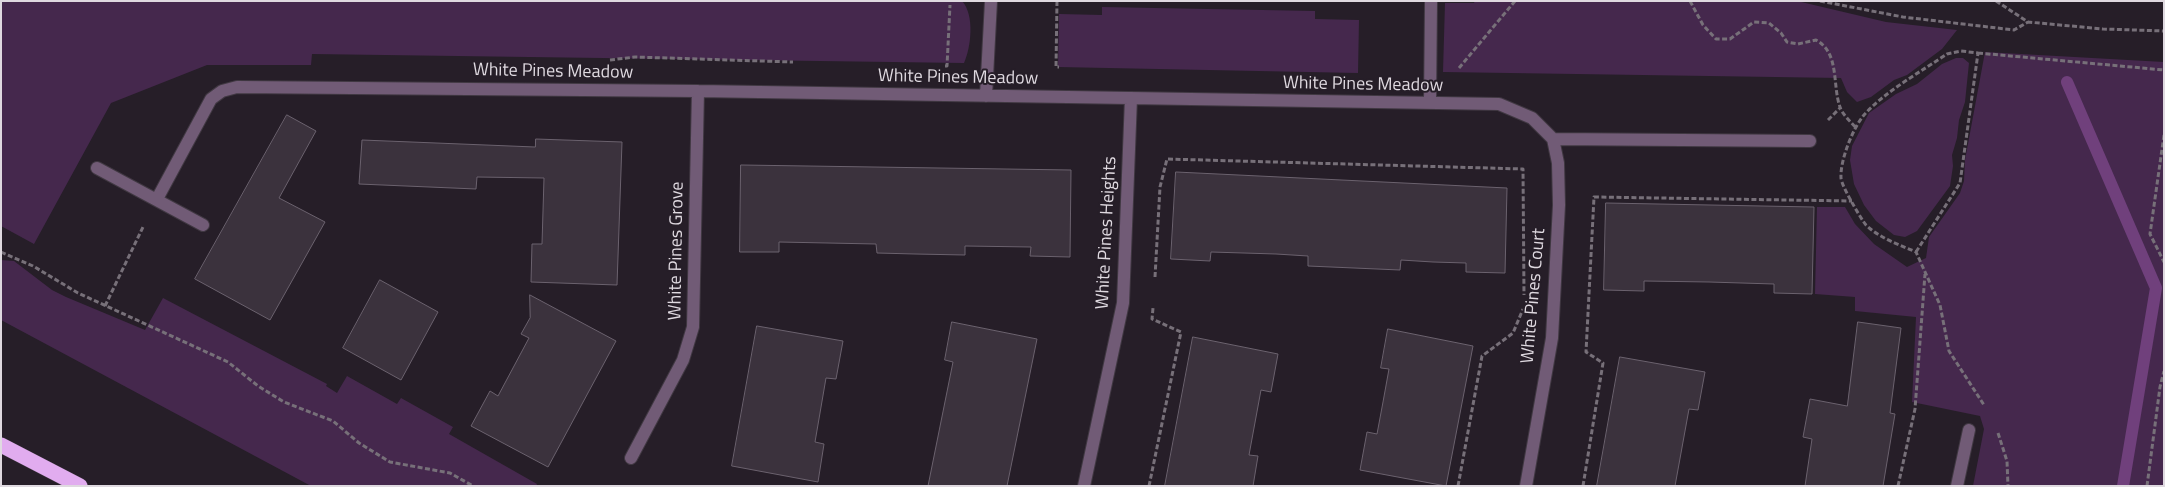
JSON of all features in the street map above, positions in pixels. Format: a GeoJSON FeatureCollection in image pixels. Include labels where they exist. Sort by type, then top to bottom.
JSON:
{"type":"FeatureCollection","features":[{"type":"Feature","properties":{"kind":"highway"},"geometry":{"type":"LineString","coordinates":[[1,445],[80,486]]}},
{"type":"Feature","properties":{"kind":"street"},"geometry":{"type":"LineString","coordinates":[[986,96],[991,1]]}},
{"type":"Feature","properties":{"kind":"street"},"geometry":{"type":"LineString","coordinates":[[1430,103],[1431,1]]}},
{"type":"Feature","properties":{"kind":"street","name":"White Pines Meadow"},"geometry":{"type":"LineString","coordinates":[[157,199],[211,99],[222,91],[237,87],[698,91],[1499,104],[1532,118],[1553,138]]}},
{"type":"Feature","properties":{"kind":"street","name":"White Pines Grove"},"geometry":{"type":"LineString","coordinates":[[631,458],[683,360],[693,326],[698,91]]}},
{"type":"Feature","properties":{"kind":"street","name":"White Pines Heights"},"geometry":{"type":"LineString","coordinates":[[1084,486],[1122,303],[1131,98]]}},
{"type":"Feature","properties":{"kind":"street"},"geometry":{"type":"LineString","coordinates":[[1553,138],[1810,141]]}},
{"type":"Feature","properties":{"kind":"street","name":"White Pines Court"},"geometry":{"type":"LineString","coordinates":[[1526,486],[1552,338],[1559,205],[1558,163],[1553,138]]}},
{"type":"Feature","properties":{"kind":"street"},"geometry":{"type":"LineString","coordinates":[[97,168],[203,225]]}},
{"type":"Feature","properties":{"kind":"street"},"geometry":{"type":"LineString","coordinates":[[1957,486],[1969,430]]}},
{"type":"Feature","properties":{"kind":"path"},"geometry":{"type":"LineString","coordinates":[[1057,1],[1056,67],[1066,68]]}},
{"type":"Feature","properties":{"kind":"path"},"geometry":{"type":"LineString","coordinates":[[1456,73],[1514,1]]}},
{"type":"Feature","properties":{"kind":"path"},"geometry":{"type":"LineString","coordinates":[[1690,1],[1703,25],[1716,39],[1730,39],[1754,22],[1769,23],[1781,33],[1787,42],[1798,44],[1816,40],[1822,43],[1829,53],[1840,108],[1856,128]]}},
{"type":"Feature","properties":{"kind":"path"},"geometry":{"type":"LineString","coordinates":[[1820,1],[1904,18],[2014,30],[2028,22]]}},
{"type":"Feature","properties":{"kind":"path"},"geometry":{"type":"LineString","coordinates":[[1996,1],[2028,22],[2103,30],[2164,31]]}},
{"type":"Feature","properties":{"kind":"path"},"geometry":{"type":"LineString","coordinates":[[1987,410],[1949,350],[1940,305],[1916,252],[1892,242],[1866,225],[1841,180],[1844,159],[1856,128],[1863,116],[1874,105],[1947,54],[1961,51],[2164,70]]}},
{"type":"Feature","properties":{"kind":"path"},"geometry":{"type":"LineString","coordinates":[[1916,252],[1960,183],[1978,53]]}},
{"type":"Feature","properties":{"kind":"path"},"geometry":{"type":"LineString","coordinates":[[2164,135],[2150,234],[2164,262]]}},
{"type":"Feature","properties":{"kind":"path"},"geometry":{"type":"LineString","coordinates":[[1155,281],[1160,187],[1167,159],[1523,169],[1524,309],[1513,333],[1482,356],[1458,486]]}},
{"type":"Feature","properties":{"kind":"path"},"geometry":{"type":"LineString","coordinates":[[1583,486],[1603,364],[1586,352],[1594,197],[1852,201]]}},
{"type":"Feature","properties":{"kind":"path"},"geometry":{"type":"LineString","coordinates":[[105,306],[157,199]]}},
{"type":"Feature","properties":{"kind":"path"},"geometry":{"type":"LineString","coordinates":[[1,252],[26,263],[78,293],[228,362],[258,386],[284,402],[333,421],[359,443],[390,462],[450,473],[473,486]]}},
{"type":"Feature","properties":{"kind":"path"},"geometry":{"type":"LineString","coordinates":[[1898,486],[1916,409],[1926,272]]}},
{"type":"Feature","properties":{"kind":"path"},"geometry":{"type":"LineString","coordinates":[[1149,486],[1181,332],[1152,318],[1154,300]]}},
{"type":"Feature","properties":{"kind":"path"},"geometry":{"type":"LineString","coordinates":[[2147,486],[2160,387],[2164,371]]}},
{"type":"Feature","properties":{"kind":"path"},"geometry":{"type":"LineString","coordinates":[[1996,425],[2006,461],[2008,486]]}},
{"type":"Feature","properties":{"kind":"shaded area"},"geometry":{"type":"Polygon","coordinates":[[[1,1],[962,1],[969,14],[970,40],[964,63],[312,54],[311,65],[207,65],[111,103],[34,244],[1,226],[1,1]]]}},
{"type":"Feature","properties":{"kind":"shaded area"},"geometry":{"type":"Polygon","coordinates":[[[1475,1],[1797,1],[1886,22],[1957,30],[1942,49],[1907,75],[1894,80],[1871,97],[1857,102],[1847,92],[1841,78],[1443,72],[1445,3],[1474,3],[1475,1]]]}},
{"type":"Feature","properties":{"kind":"shaded area"},"geometry":{"type":"Polygon","coordinates":[[[1102,7],[1315,11],[1315,19],[1359,20],[1358,73],[1058,67],[1059,14],[1102,15],[1102,7]]]}},
{"type":"Feature","properties":{"kind":"shaded area"},"geometry":{"type":"Polygon","coordinates":[[[1985,52],[2164,62],[2164,486],[1973,486],[1984,429],[1980,416],[1912,402],[1916,317],[1855,311],[1855,297],[1815,294],[1817,207],[1845,207],[1855,224],[1874,244],[1907,267],[1926,258],[1929,237],[1960,193],[1964,181],[1965,160],[1985,52]]]}},
{"type":"Feature","properties":{"kind":"shaded area"},"geometry":{"type":"Polygon","coordinates":[[[1956,58],[1963,58],[1969,63],[1965,102],[1959,120],[1957,138],[1952,155],[1953,166],[1950,186],[1917,231],[1905,237],[1894,235],[1876,221],[1864,205],[1854,184],[1850,160],[1852,146],[1869,113],[1896,94],[1917,84],[1942,64],[1956,58]]]}},
{"type":"Feature","properties":{"kind":"shaded area"},"geometry":{"type":"Polygon","coordinates":[[[1,260],[14,261],[52,290],[66,297],[145,330],[163,298],[327,384],[326,386],[337,393],[347,376],[397,404],[401,398],[453,427],[449,434],[537,484],[536,486],[311,486],[1,320],[1,260]]]}},
{"type":"Feature","properties":{"kind":"building"},"geometry":{"type":"Polygon","coordinates":[[[287,115],[316,131],[279,198],[325,222],[270,320],[195,279],[287,115]]]}},
{"type":"Feature","properties":{"kind":"building"},"geometry":{"type":"Polygon","coordinates":[[[536,139],[622,142],[617,285],[531,282],[532,244],[542,244],[544,178],[477,177],[476,189],[359,184],[362,140],[535,147],[536,139]]]}},
{"type":"Feature","properties":{"kind":"building"},"geometry":{"type":"Polygon","coordinates":[[[741,165],[1071,170],[1070,257],[1030,256],[1031,247],[965,246],[965,255],[877,253],[876,244],[779,242],[779,252],[740,252],[741,165]]]}},
{"type":"Feature","properties":{"kind":"building"},"geometry":{"type":"Polygon","coordinates":[[[1176,172],[1507,188],[1505,273],[1466,272],[1466,263],[1401,260],[1400,270],[1308,266],[1308,256],[1276,254],[1211,252],[1210,261],[1171,259],[1176,172]]]}},
{"type":"Feature","properties":{"kind":"building"},"geometry":{"type":"Polygon","coordinates":[[[1606,203],[1814,207],[1812,294],[1774,293],[1774,284],[1709,282],[1644,281],[1644,291],[1604,290],[1606,203]]]}},
{"type":"Feature","properties":{"kind":"building"},"geometry":{"type":"Polygon","coordinates":[[[380,280],[438,312],[401,380],[343,348],[380,280]]]}},
{"type":"Feature","properties":{"kind":"building"},"geometry":{"type":"Polygon","coordinates":[[[530,295],[616,341],[548,467],[471,426],[490,391],[498,396],[529,338],[521,334],[530,318],[530,295]]]}},
{"type":"Feature","properties":{"kind":"building"},"geometry":{"type":"Polygon","coordinates":[[[952,322],[1037,339],[1007,486],[928,486],[953,362],[945,360],[952,322]]]}},
{"type":"Feature","properties":{"kind":"building"},"geometry":{"type":"Polygon","coordinates":[[[1858,322],[1901,328],[1890,413],[1895,414],[1883,486],[1805,486],[1812,439],[1803,437],[1810,399],[1847,406],[1858,322]]]}},
{"type":"Feature","properties":{"kind":"building"},"geometry":{"type":"Polygon","coordinates":[[[757,326],[843,341],[836,379],[826,378],[815,442],[824,444],[818,482],[732,466],[757,326]]]}},
{"type":"Feature","properties":{"kind":"building"},"geometry":{"type":"Polygon","coordinates":[[[1388,329],[1473,346],[1446,486],[1360,470],[1367,432],[1377,434],[1389,369],[1381,368],[1388,329]]]}},
{"type":"Feature","properties":{"kind":"building"},"geometry":{"type":"Polygon","coordinates":[[[1193,337],[1278,354],[1271,392],[1261,390],[1249,455],[1258,456],[1253,486],[1165,486],[1193,337]]]}},
{"type":"Feature","properties":{"kind":"building"},"geometry":{"type":"Polygon","coordinates":[[[1620,357],[1705,372],[1698,410],[1689,409],[1675,486],[1597,486],[1620,357]]]}},
{"type":"Feature","properties":{"kind":"waterway"},"geometry":{"type":"LineString","coordinates":[[2067,82],[2156,288],[2123,486]]}}]}
